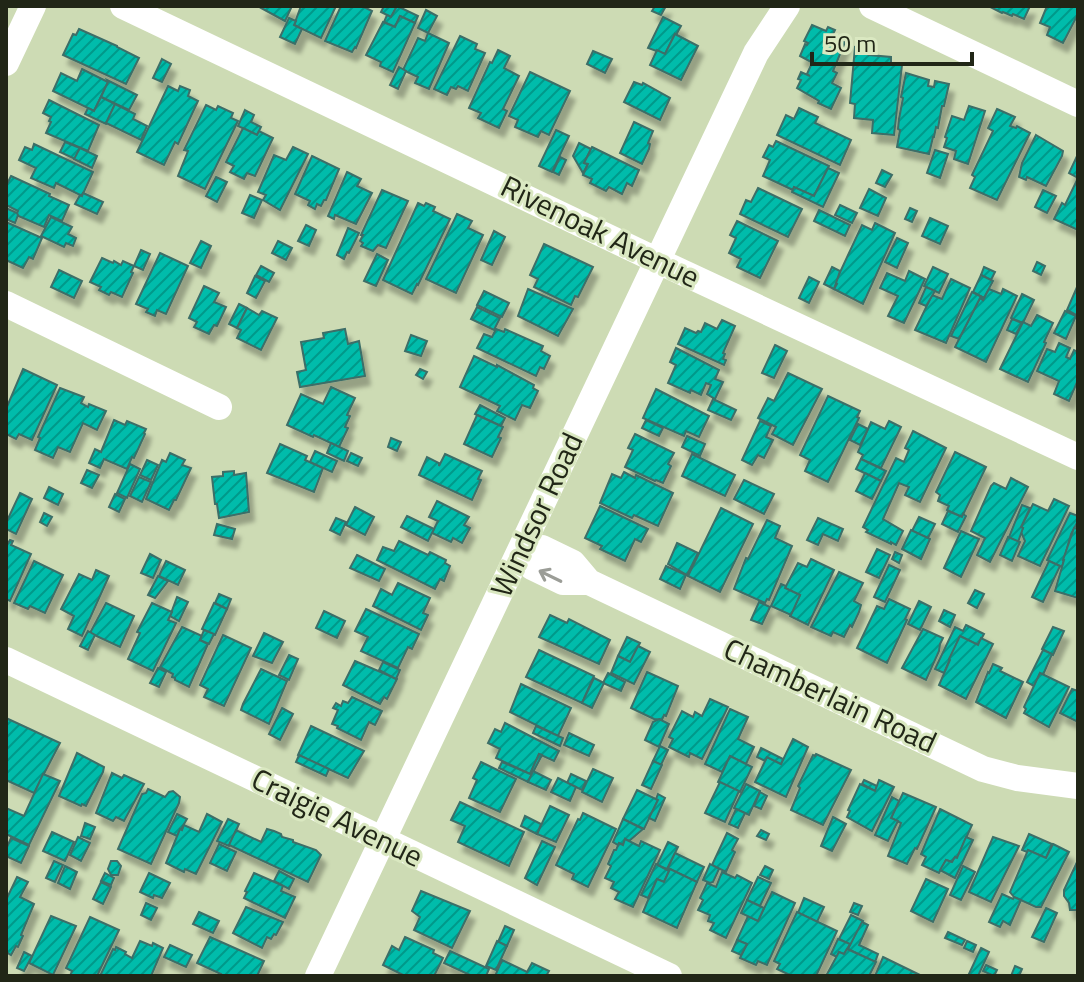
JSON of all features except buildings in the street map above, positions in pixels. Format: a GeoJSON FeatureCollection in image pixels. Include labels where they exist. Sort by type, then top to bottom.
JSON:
{"type":"FeatureCollection","features":[{"type":"Feature","properties":{"kind":"street"},"geometry":{"type":"LineString","coordinates":[[6,63],[33,6]]}},
{"type":"Feature","properties":{"kind":"street","name":"Rivenoak Avenue"},"geometry":{"type":"LineString","coordinates":[[123,6],[1078,457]]}},
{"type":"Feature","properties":{"kind":"street","name":"Windsor Road"},"geometry":{"type":"LineString","coordinates":[[756,53],[769,6]]}},
{"type":"Feature","properties":{"kind":"street","name":"Windsor Road"},"geometry":{"type":"LineString","coordinates":[[318,976],[756,53],[787,6]]}},
{"type":"Feature","properties":{"kind":"street"},"geometry":{"type":"LineString","coordinates":[[872,6],[1078,104]]}},
{"type":"Feature","properties":{"kind":"street"},"geometry":{"type":"LineString","coordinates":[[6,304],[219,407]]}},
{"type":"Feature","properties":{"kind":"street","name":"Chamberlain Road"},"geometry":{"type":"LineString","coordinates":[[521,550],[542,548],[573,563],[589,582],[983,769],[1017,778],[1078,786]]}},
{"type":"Feature","properties":{"kind":"street","name":"Craigie Avenue"},"geometry":{"type":"LineString","coordinates":[[6,660],[669,976]]}}]}
